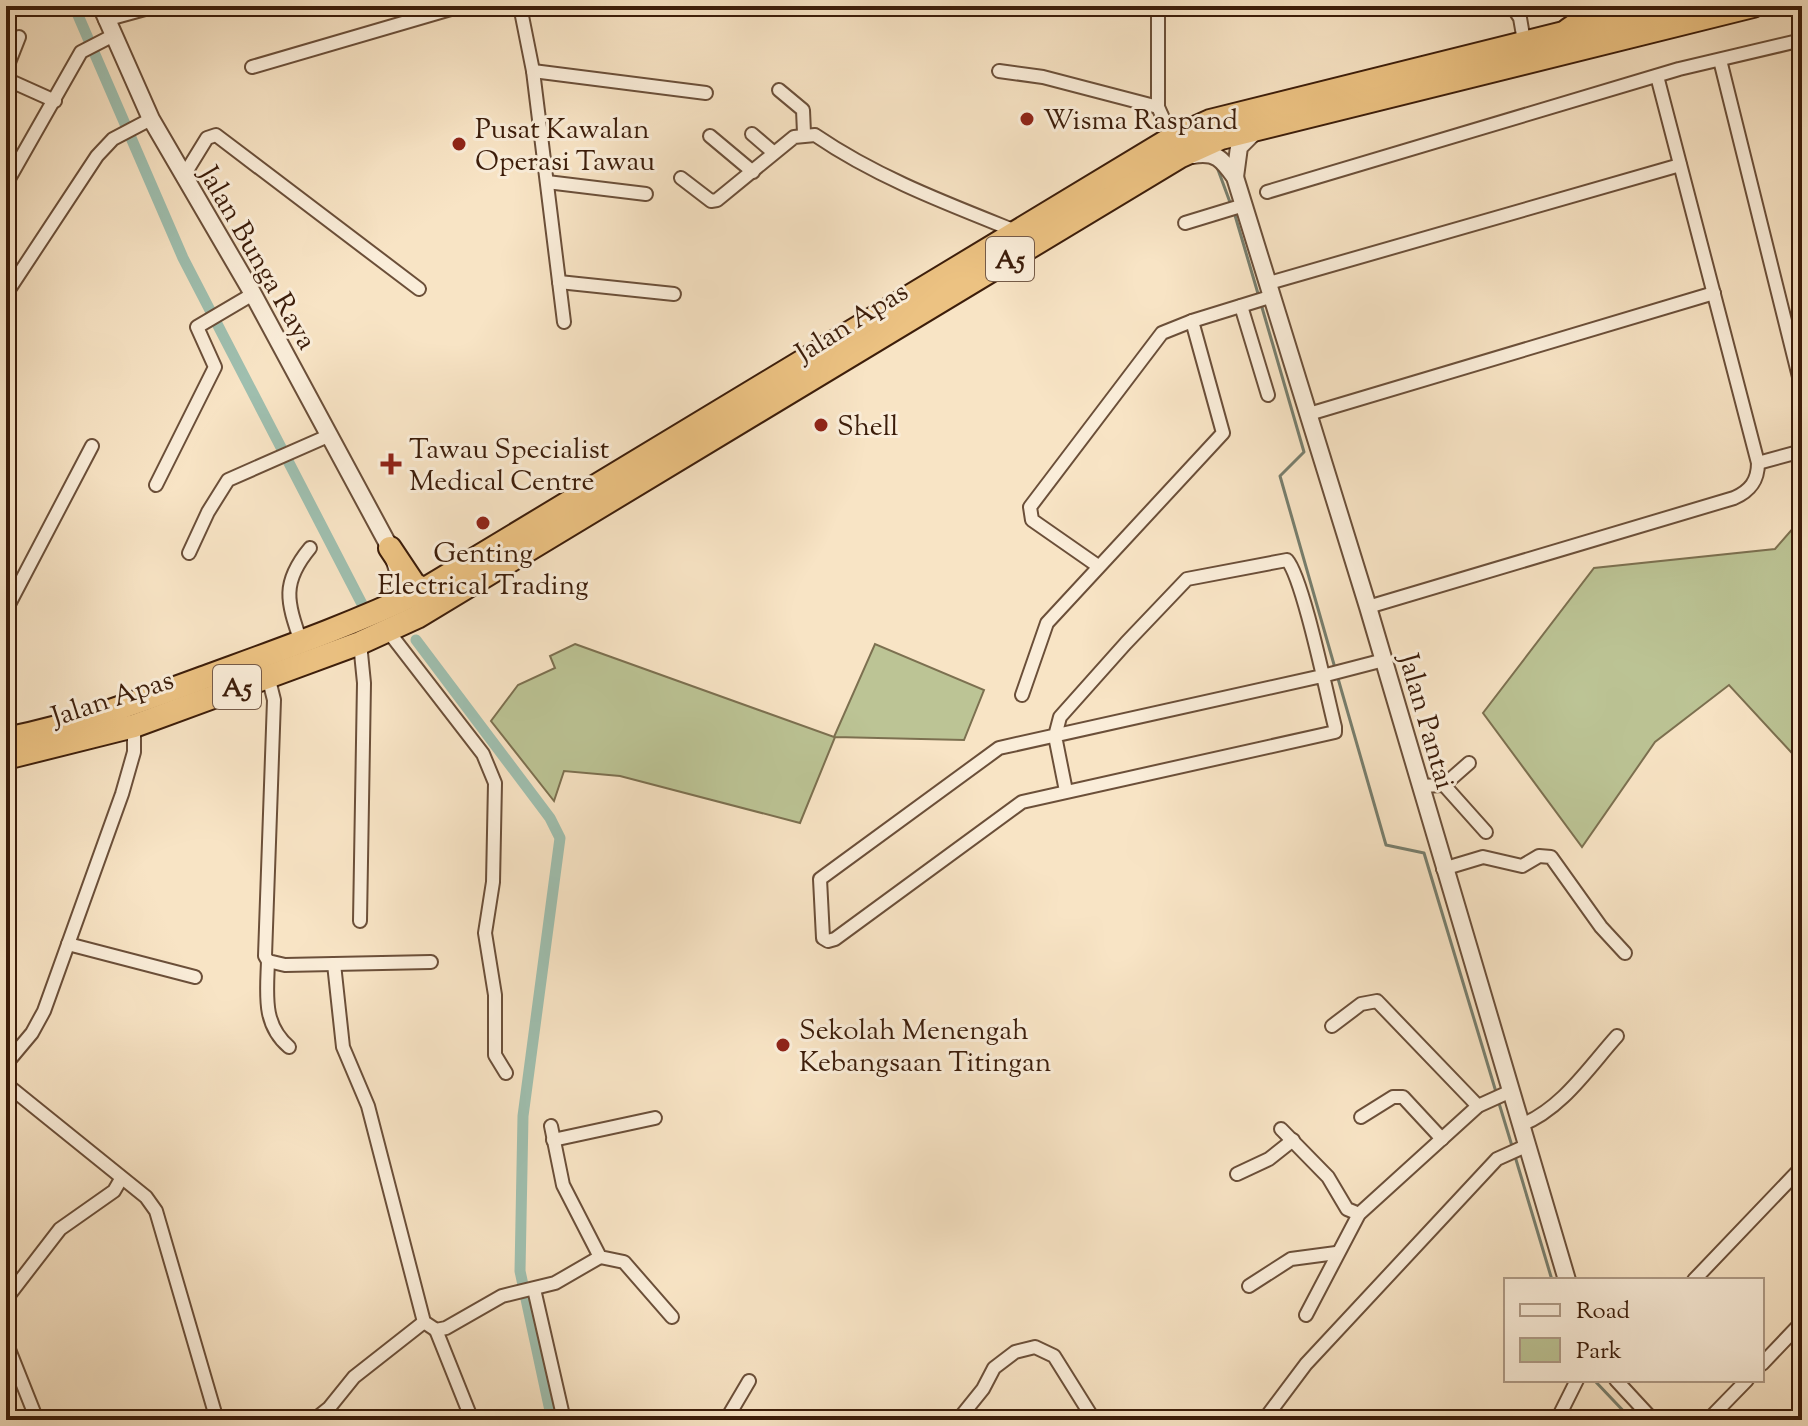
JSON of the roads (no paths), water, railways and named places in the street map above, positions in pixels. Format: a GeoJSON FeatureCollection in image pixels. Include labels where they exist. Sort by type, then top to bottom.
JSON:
{"type":"FeatureCollection","features":[{"type":"Feature","properties":{"kind":"highway"},"geometry":{"type":"LineString","coordinates":[[1630,6],[1664,8]]}},
{"type":"Feature","properties":{"kind":"highway"},"geometry":{"type":"LineString","coordinates":[[1604,19],[1620,50],[1643,47],[1726,22],[1748,7]]}},
{"type":"Feature","properties":{"kind":"highway","name":"Jalan Apas"},"geometry":{"type":"LineString","coordinates":[[6,739],[79,722],[301,642],[380,623],[458,593],[1176,148],[1260,127],[1520,49],[1604,19],[1664,8]]}},
{"type":"Feature","properties":{"kind":"highway","name":"Jalan Apas"},"geometry":{"type":"LineString","coordinates":[[1520,49],[1563,33],[1584,19],[1604,19]]}},
{"type":"Feature","properties":{"kind":"highway","name":"Jalan Apas"},"geometry":{"type":"LineString","coordinates":[[6,758],[134,726],[360,643],[380,623],[422,591],[1018,232],[1237,113],[1424,67],[1510,53],[1520,56],[1520,49]]}},
{"type":"Feature","properties":{"kind":"highway"},"geometry":{"type":"LineString","coordinates":[[385,539],[422,591],[435,596],[458,593]]}},
{"type":"Feature","properties":{"kind":"highway"},"geometry":{"type":"LineString","coordinates":[[147,699],[161,701],[199,686],[207,689],[206,698]]}},
{"type":"Feature","properties":{"kind":"street"},"geometry":{"type":"LineString","coordinates":[[6,184],[81,52],[104,26],[156,6]]}},
{"type":"Feature","properties":{"kind":"street"},"geometry":{"type":"LineString","coordinates":[[252,67],[461,6]]}},
{"type":"Feature","properties":{"kind":"street"},"geometry":{"type":"LineString","coordinates":[[520,6],[533,71],[564,322]]}},
{"type":"Feature","properties":{"kind":"street"},"geometry":{"type":"LineString","coordinates":[[1158,6],[1158,107],[1176,148],[1221,157],[1235,177]]}},
{"type":"Feature","properties":{"kind":"street"},"geometry":{"type":"LineString","coordinates":[[1512,6],[1520,49]]}},
{"type":"Feature","properties":{"kind":"street","name":"Jalan Bunga Raya"},"geometry":{"type":"LineString","coordinates":[[104,26],[151,119],[253,294],[385,539]]}},
{"type":"Feature","properties":{"kind":"street"},"geometry":{"type":"LineString","coordinates":[[6,70],[19,37]]}},
{"type":"Feature","properties":{"kind":"street"},"geometry":{"type":"LineString","coordinates":[[1267,192],[1657,76],[1802,40]]}},
{"type":"Feature","properties":{"kind":"street"},"geometry":{"type":"LineString","coordinates":[[1720,60],[1802,389]]}},
{"type":"Feature","properties":{"kind":"street"},"geometry":{"type":"LineString","coordinates":[[533,71],[706,93]]}},
{"type":"Feature","properties":{"kind":"street"},"geometry":{"type":"LineString","coordinates":[[999,71],[1107,91],[1158,107]]}},
{"type":"Feature","properties":{"kind":"street"},"geometry":{"type":"LineString","coordinates":[[1368,607],[1734,498],[1750,489],[1758,472],[1758,463],[1657,76]]}},
{"type":"Feature","properties":{"kind":"street"},"geometry":{"type":"LineString","coordinates":[[6,79],[55,101]]}},
{"type":"Feature","properties":{"kind":"street"},"geometry":{"type":"LineString","coordinates":[[779,90],[803,110],[804,133]]}},
{"type":"Feature","properties":{"kind":"street"},"geometry":{"type":"LineString","coordinates":[[6,294],[97,156],[118,136],[151,119]]}},
{"type":"Feature","properties":{"kind":"street"},"geometry":{"type":"LineString","coordinates":[[1235,177],[1239,147],[1260,127]]}},
{"type":"Feature","properties":{"kind":"street"},"geometry":{"type":"LineString","coordinates":[[681,178],[711,201],[721,198],[773,152],[804,133],[815,135],[848,158],[921,194],[1018,232]]}},
{"type":"Feature","properties":{"kind":"street"},"geometry":{"type":"LineString","coordinates":[[752,134],[773,152]]}},
{"type":"Feature","properties":{"kind":"street"},"geometry":{"type":"LineString","coordinates":[[183,177],[207,138],[216,135],[419,289]]}},
{"type":"Feature","properties":{"kind":"street"},"geometry":{"type":"LineString","coordinates":[[710,136],[753,172]]}},
{"type":"Feature","properties":{"kind":"street"},"geometry":{"type":"LineString","coordinates":[[1098,566],[1032,520],[1030,507],[1162,333],[1245,305],[1269,292],[1680,165]]}},
{"type":"Feature","properties":{"kind":"street","name":"Jalan Pantai"},"geometry":{"type":"LineString","coordinates":[[1235,177],[1241,206],[1384,660],[1507,1092],[1521,1125],[1524,1146],[1566,1278]]}},
{"type":"Feature","properties":{"kind":"street"},"geometry":{"type":"LineString","coordinates":[[547,182],[646,194]]}},
{"type":"Feature","properties":{"kind":"street"},"geometry":{"type":"LineString","coordinates":[[1185,223],[1241,206]]}},
{"type":"Feature","properties":{"kind":"street"},"geometry":{"type":"LineString","coordinates":[[559,282],[674,294]]}},
{"type":"Feature","properties":{"kind":"street"},"geometry":{"type":"LineString","coordinates":[[1309,414],[1714,293]]}},
{"type":"Feature","properties":{"kind":"street"},"geometry":{"type":"LineString","coordinates":[[156,485],[215,367],[197,327],[203,320],[253,294]]}},
{"type":"Feature","properties":{"kind":"street"},"geometry":{"type":"LineString","coordinates":[[1245,305],[1268,395]]}},
{"type":"Feature","properties":{"kind":"street"},"geometry":{"type":"LineString","coordinates":[[1022,695],[1047,623],[1223,433],[1192,321]]}},
{"type":"Feature","properties":{"kind":"street"},"geometry":{"type":"LineString","coordinates":[[189,553],[208,512],[228,480],[241,472],[275,462],[328,436]]}},
{"type":"Feature","properties":{"kind":"street"},"geometry":{"type":"LineString","coordinates":[[6,610],[92,446]]}},
{"type":"Feature","properties":{"kind":"street"},"geometry":{"type":"LineString","coordinates":[[1758,463],[1802,451]]}},
{"type":"Feature","properties":{"kind":"street"},"geometry":{"type":"LineString","coordinates":[[385,539],[422,575],[436,575],[480,558]]}},
{"type":"Feature","properties":{"kind":"street"},"geometry":{"type":"LineString","coordinates":[[385,539],[401,579],[399,591],[380,623],[483,754],[495,783],[494,867],[485,933],[495,995],[495,1055],[506,1073]]}},
{"type":"Feature","properties":{"kind":"street"},"geometry":{"type":"LineString","coordinates":[[301,642],[288,592],[292,570],[310,548]]}},
{"type":"Feature","properties":{"kind":"street"},"geometry":{"type":"LineString","coordinates":[[1066,791],[1055,736],[1060,717],[1178,588],[1199,575],[1287,560],[1296,575],[1326,675],[1335,732],[1022,802],[835,939],[828,941],[823,938],[819,888],[820,879],[827,871],[999,748],[1055,736],[1326,675],[1348,670],[1384,660]]}},
{"type":"Feature","properties":{"kind":"street"},"geometry":{"type":"LineString","coordinates":[[360,643],[364,683],[360,921]]}},
{"type":"Feature","properties":{"kind":"street"},"geometry":{"type":"LineString","coordinates":[[268,676],[274,700],[263,949],[268,961],[270,1022],[276,1036],[289,1047]]}},
{"type":"Feature","properties":{"kind":"street"},"geometry":{"type":"LineString","coordinates":[[6,1064],[38,1022],[68,944],[126,781],[136,738],[134,726]]}},
{"type":"Feature","properties":{"kind":"street"},"geometry":{"type":"LineString","coordinates":[[1420,786],[1444,785],[1469,763]]}},
{"type":"Feature","properties":{"kind":"street"},"geometry":{"type":"LineString","coordinates":[[1444,785],[1486,832]]}},
{"type":"Feature","properties":{"kind":"street"},"geometry":{"type":"LineString","coordinates":[[1443,869],[1475,858],[1522,866],[1539,856],[1551,857],[1601,927],[1625,953]]}},
{"type":"Feature","properties":{"kind":"street"},"geometry":{"type":"LineString","coordinates":[[68,944],[195,977]]}},
{"type":"Feature","properties":{"kind":"street"},"geometry":{"type":"LineString","coordinates":[[268,961],[285,965],[431,962]]}},
{"type":"Feature","properties":{"kind":"street"},"geometry":{"type":"LineString","coordinates":[[334,964],[343,1047],[368,1106],[424,1322],[436,1330],[472,1420]]}},
{"type":"Feature","properties":{"kind":"street"},"geometry":{"type":"LineString","coordinates":[[1332,1026],[1361,1004],[1377,1001],[1483,1103]]}},
{"type":"Feature","properties":{"kind":"street"},"geometry":{"type":"LineString","coordinates":[[1521,1125],[1542,1115],[1559,1100],[1617,1036]]}},
{"type":"Feature","properties":{"kind":"street"},"geometry":{"type":"LineString","coordinates":[[6,1084],[146,1197],[162,1224],[217,1420]]}},
{"type":"Feature","properties":{"kind":"street"},"geometry":{"type":"LineString","coordinates":[[1306,1315],[1359,1214],[1483,1103],[1507,1092]]}},
{"type":"Feature","properties":{"kind":"street"},"geometry":{"type":"LineString","coordinates":[[1361,1117],[1398,1096],[1442,1139]]}},
{"type":"Feature","properties":{"kind":"street"},"geometry":{"type":"LineString","coordinates":[[553,1140],[655,1118]]}},
{"type":"Feature","properties":{"kind":"street"},"geometry":{"type":"LineString","coordinates":[[551,1126],[563,1185],[600,1257]]}},
{"type":"Feature","properties":{"kind":"street"},"geometry":{"type":"LineString","coordinates":[[1281,1129],[1328,1177],[1347,1209],[1359,1214]]}},
{"type":"Feature","properties":{"kind":"street"},"geometry":{"type":"LineString","coordinates":[[1237,1174],[1269,1159],[1293,1140]]}},
{"type":"Feature","properties":{"kind":"street"},"geometry":{"type":"LineString","coordinates":[[1264,1420],[1306,1364],[1506,1152],[1524,1146]]}},
{"type":"Feature","properties":{"kind":"street"},"geometry":{"type":"LineString","coordinates":[[1696,1278],[1802,1167]]}},
{"type":"Feature","properties":{"kind":"street"},"geometry":{"type":"LineString","coordinates":[[6,1299],[60,1229],[114,1191],[121,1179]]}},
{"type":"Feature","properties":{"kind":"street"},"geometry":{"type":"LineString","coordinates":[[1249,1286],[1291,1259],[1336,1253]]}},
{"type":"Feature","properties":{"kind":"street"},"geometry":{"type":"LineString","coordinates":[[436,1330],[457,1323],[502,1296],[532,1290],[575,1274],[600,1257],[624,1262],[672,1317]]}},
{"type":"Feature","properties":{"kind":"street"},"geometry":{"type":"LineString","coordinates":[[532,1290],[564,1420]]}},
{"type":"Feature","properties":{"kind":"street"},"geometry":{"type":"LineString","coordinates":[[314,1420],[329,1408],[354,1377],[424,1322]]}},
{"type":"Feature","properties":{"kind":"street"},"geometry":{"type":"LineString","coordinates":[[1764,1362],[1802,1322]]}},
{"type":"Feature","properties":{"kind":"street"},"geometry":{"type":"LineString","coordinates":[[6,1342],[37,1420]]}},
{"type":"Feature","properties":{"kind":"street"},"geometry":{"type":"LineString","coordinates":[[958,1420],[983,1389],[994,1368],[1015,1352],[1035,1347],[1054,1356],[1094,1420]]}},
{"type":"Feature","properties":{"kind":"street"},"geometry":{"type":"LineString","coordinates":[[726,1420],[749,1381]]}},
{"type":"Feature","properties":{"kind":"street"},"geometry":{"type":"LineString","coordinates":[[1557,1420],[1576,1382]]}},
{"type":"Feature","properties":{"kind":"street"},"geometry":{"type":"LineString","coordinates":[[1618,1382],[1653,1420]]}},
{"type":"Feature","properties":{"kind":"street"},"geometry":{"type":"LineString","coordinates":[[1708,1420],[1745,1382]]}},
{"type":"Feature","properties":{"kind":"waterway"},"geometry":{"type":"LineString","coordinates":[[74,6],[183,258],[362,604]]}},
{"type":"Feature","properties":{"kind":"waterway"},"geometry":{"type":"LineString","coordinates":[[1217,167],[1231,205]]}},
{"type":"Feature","properties":{"kind":"waterway"},"geometry":{"type":"LineString","coordinates":[[1234,212],[1259,297]]}},
{"type":"Feature","properties":{"kind":"waterway"},"geometry":{"type":"LineString","coordinates":[[1261,304],[1304,452],[1280,476],[1335,668]]}},
{"type":"Feature","properties":{"kind":"waterway"},"geometry":{"type":"LineString","coordinates":[[416,640],[550,818],[560,838],[523,1116],[520,1271],[552,1420]]}},
{"type":"Feature","properties":{"kind":"waterway"},"geometry":{"type":"LineString","coordinates":[[1337,675],[1386,845],[1424,853],[1496,1092]]}},
{"type":"Feature","properties":{"kind":"waterway"},"geometry":{"type":"LineString","coordinates":[[1498,1100],[1512,1146]]}},
{"type":"Feature","properties":{"kind":"waterway"},"geometry":{"type":"LineString","coordinates":[[1514,1153],[1551,1278]]}},
{"type":"Feature","properties":{"kind":"waterway"},"geometry":{"type":"LineString","coordinates":[[1596,1382],[1632,1420]]}},
{"type":"Feature","properties":{"kind":"place","name":"Wisma Raspand"},"geometry":{"type":"Point","coordinates":[1027,119]}},
{"type":"Feature","properties":{"kind":"place","name":"Pusat Kawalan Operasi Tawau"},"geometry":{"type":"Point","coordinates":[459,144]}},
{"type":"Feature","properties":{"kind":"place","name":"Shell"},"geometry":{"type":"Point","coordinates":[821,425]}},
{"type":"Feature","properties":{"kind":"place","name":"Tawau Specialist Medical Centre"},"geometry":{"type":"Point","coordinates":[391,464]}},
{"type":"Feature","properties":{"kind":"place","name":"Genting Electrical Trading"},"geometry":{"type":"Point","coordinates":[483,523]}},
{"type":"Feature","properties":{"kind":"place","name":"Sekolah Menengah Kebangsaan Titingan"},"geometry":{"type":"Point","coordinates":[783,1045]}}]}
